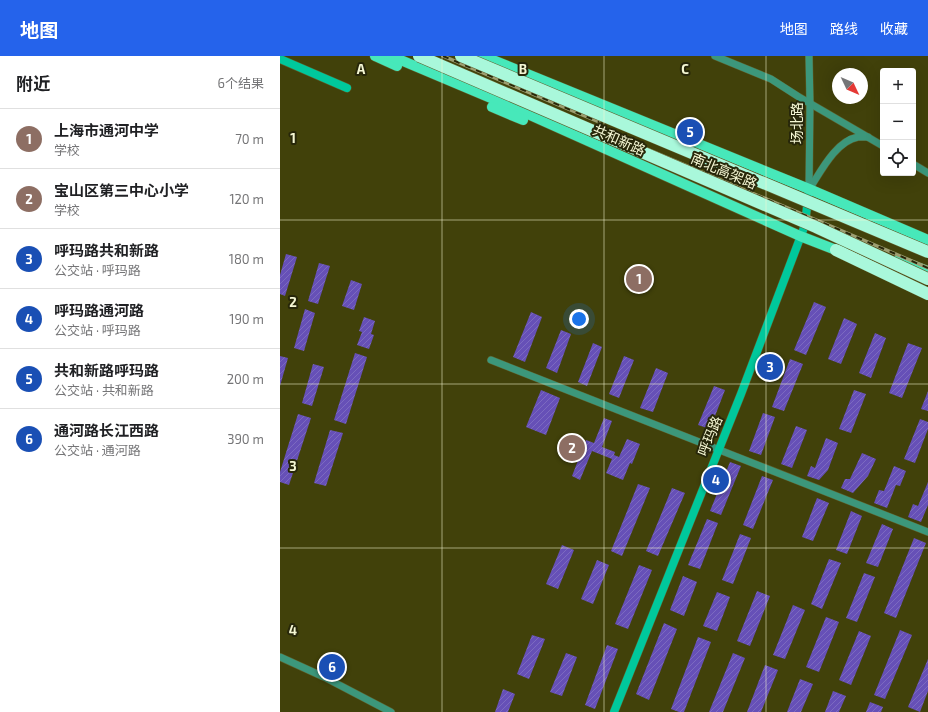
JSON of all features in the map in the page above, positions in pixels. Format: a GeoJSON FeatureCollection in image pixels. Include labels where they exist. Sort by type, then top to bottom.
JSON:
{"type":"FeatureCollection","features":[{"type":"Feature","properties":{"kind":"highway","name":"南北高架路"},"geometry":{"type":"LineString","coordinates":[[419,56],[816,227],[928,279]]}},
{"type":"Feature","properties":{"kind":"highway","name":"南北高架路"},"geometry":{"type":"LineString","coordinates":[[461,56],[928,252]]}},
{"type":"Feature","properties":{"kind":"highway"},"geometry":{"type":"LineString","coordinates":[[836,250],[928,294]]}},
{"type":"Feature","properties":{"kind":"main road"},"geometry":{"type":"LineString","coordinates":[[375,56],[645,173],[664,175]]}},
{"type":"Feature","properties":{"kind":"main road","name":"共和新路"},"geometry":{"type":"LineString","coordinates":[[391,56],[800,236],[836,250]]}},
{"type":"Feature","properties":{"kind":"main road","name":"共和新路"},"geometry":{"type":"LineString","coordinates":[[483,56],[809,189],[928,240]]}},
{"type":"Feature","properties":{"kind":"main road"},"geometry":{"type":"LineString","coordinates":[[500,56],[658,122],[681,137]]}},
{"type":"Feature","properties":{"kind":"main road"},"geometry":{"type":"LineString","coordinates":[[836,250],[871,250],[928,271]]}},
{"type":"Feature","properties":{"kind":"street"},"geometry":{"type":"LineString","coordinates":[[715,56],[771,79],[880,144]]}},
{"type":"Feature","properties":{"kind":"street","name":"场北路"},"geometry":{"type":"LineString","coordinates":[[809,56],[809,189]]}},
{"type":"Feature","properties":{"kind":"street"},"geometry":{"type":"LineString","coordinates":[[280,58],[346,88]]}},
{"type":"Feature","properties":{"kind":"street"},"geometry":{"type":"LineString","coordinates":[[809,189],[824,164],[843,144],[859,137],[868,137]]}},
{"type":"Feature","properties":{"kind":"street"},"geometry":{"type":"LineString","coordinates":[[916,166],[928,173]]}},
{"type":"Feature","properties":{"kind":"street","name":"呼玛路"},"geometry":{"type":"LineString","coordinates":[[614,712],[719,449],[805,225],[809,189]]}},
{"type":"Feature","properties":{"kind":"street"},"geometry":{"type":"LineString","coordinates":[[491,360],[928,532]]}},
{"type":"Feature","properties":{"kind":"street"},"geometry":{"type":"LineString","coordinates":[[280,657],[324,676],[391,712]]}},
{"type":"Feature","properties":{"kind":"building"},"geometry":{"type":"Polygon","coordinates":[[[286,254],[297,257],[285,296],[280,294],[280,275],[286,254]]]}},
{"type":"Feature","properties":{"kind":"building"},"geometry":{"type":"Polygon","coordinates":[[[319,263],[330,266],[318,304],[308,301],[319,263]]]}},
{"type":"Feature","properties":{"kind":"building"},"geometry":{"type":"Polygon","coordinates":[[[351,280],[362,284],[354,310],[342,306],[351,280]]]}},
{"type":"Feature","properties":{"kind":"building"},"geometry":{"type":"Polygon","coordinates":[[[814,302],[826,307],[806,355],[794,350],[814,302]]]}},
{"type":"Feature","properties":{"kind":"building"},"geometry":{"type":"Polygon","coordinates":[[[305,309],[315,313],[304,351],[294,348],[305,309]]]}},
{"type":"Feature","properties":{"kind":"building"},"geometry":{"type":"Polygon","coordinates":[[[531,312],[542,317],[525,362],[513,357],[531,312]]]}},
{"type":"Feature","properties":{"kind":"building"},"geometry":{"type":"Polygon","coordinates":[[[364,317],[375,321],[371,334],[374,335],[369,349],[357,345],[362,332],[359,331],[364,317]]]}},
{"type":"Feature","properties":{"kind":"building"},"geometry":{"type":"Polygon","coordinates":[[[844,318],[857,324],[841,364],[828,359],[844,318]]]}},
{"type":"Feature","properties":{"kind":"building"},"geometry":{"type":"Polygon","coordinates":[[[561,330],[571,334],[557,373],[546,368],[561,330]]]}},
{"type":"Feature","properties":{"kind":"building"},"geometry":{"type":"Polygon","coordinates":[[[875,333],[886,338],[871,378],[859,373],[875,333]]]}},
{"type":"Feature","properties":{"kind":"building"},"geometry":{"type":"Polygon","coordinates":[[[593,343],[602,347],[587,386],[578,382],[593,343]]]}},
{"type":"Feature","properties":{"kind":"building"},"geometry":{"type":"Polygon","coordinates":[[[908,343],[922,348],[902,398],[889,393],[908,343]]]}},
{"type":"Feature","properties":{"kind":"building"},"geometry":{"type":"Polygon","coordinates":[[[355,353],[367,357],[346,424],[334,420],[355,353]]]}},
{"type":"Feature","properties":{"kind":"building"},"geometry":{"type":"Polygon","coordinates":[[[280,356],[288,358],[280,386],[280,356]]]}},
{"type":"Feature","properties":{"kind":"building"},"geometry":{"type":"Polygon","coordinates":[[[624,356],[634,360],[619,398],[609,394],[624,356]]]}},
{"type":"Feature","properties":{"kind":"building"},"geometry":{"type":"Polygon","coordinates":[[[790,359],[803,364],[784,411],[772,407],[790,359]]]}},
{"type":"Feature","properties":{"kind":"building"},"geometry":{"type":"Polygon","coordinates":[[[313,364],[324,367],[312,406],[302,403],[313,364]]]}},
{"type":"Feature","properties":{"kind":"building"},"geometry":{"type":"Polygon","coordinates":[[[656,368],[668,373],[653,412],[640,408],[656,368]]]}},
{"type":"Feature","properties":{"kind":"building"},"geometry":{"type":"Polygon","coordinates":[[[714,386],[725,390],[710,429],[698,425],[714,386]]]}},
{"type":"Feature","properties":{"kind":"building"},"geometry":{"type":"Polygon","coordinates":[[[541,390],[560,398],[546,435],[526,427],[541,390]]]}},
{"type":"Feature","properties":{"kind":"building"},"geometry":{"type":"Polygon","coordinates":[[[854,390],[866,394],[851,433],[839,429],[854,390]]]}},
{"type":"Feature","properties":{"kind":"building"},"geometry":{"type":"Polygon","coordinates":[[[928,391],[928,411],[921,409],[928,391]]]}},
{"type":"Feature","properties":{"kind":"building"},"geometry":{"type":"Polygon","coordinates":[[[763,413],[775,417],[761,455],[749,451],[763,413]]]}},
{"type":"Feature","properties":{"kind":"building"},"geometry":{"type":"Polygon","coordinates":[[[298,414],[311,418],[289,485],[280,482],[280,472],[298,414]]]}},
{"type":"Feature","properties":{"kind":"building"},"geometry":{"type":"Polygon","coordinates":[[[604,418],[612,421],[602,447],[615,452],[614,455],[619,457],[627,439],[640,444],[632,464],[630,463],[623,480],[606,473],[612,459],[592,451],[580,480],[572,476],[586,440],[594,443],[604,418]]]}},
{"type":"Feature","properties":{"kind":"building"},"geometry":{"type":"Polygon","coordinates":[[[920,419],[928,422],[928,429],[915,463],[904,459],[920,419]]]}},
{"type":"Feature","properties":{"kind":"building"},"geometry":{"type":"Polygon","coordinates":[[[796,426],[807,430],[792,468],[781,464],[796,426]]]}},
{"type":"Feature","properties":{"kind":"building"},"geometry":{"type":"Polygon","coordinates":[[[330,430],[343,433],[326,486],[314,483],[330,430]]]}},
{"type":"Feature","properties":{"kind":"building"},"geometry":{"type":"Polygon","coordinates":[[[826,438],[838,443],[828,470],[819,480],[807,476],[811,466],[815,468],[826,438]]]}},
{"type":"Feature","properties":{"kind":"building"},"geometry":{"type":"Polygon","coordinates":[[[862,453],[876,459],[868,476],[853,493],[841,488],[845,479],[850,479],[862,453]]]}},
{"type":"Feature","properties":{"kind":"building"},"geometry":{"type":"Polygon","coordinates":[[[730,462],[741,466],[721,515],[710,511],[730,462]]]}},
{"type":"Feature","properties":{"kind":"building"},"geometry":{"type":"Polygon","coordinates":[[[894,466],[906,471],[900,486],[896,485],[887,508],[874,503],[879,490],[884,491],[894,466]]]}},
{"type":"Feature","properties":{"kind":"building"},"geometry":{"type":"Polygon","coordinates":[[[762,476],[773,480],[753,529],[743,525],[762,476]]]}},
{"type":"Feature","properties":{"kind":"building"},"geometry":{"type":"Polygon","coordinates":[[[928,482],[928,505],[921,522],[908,517],[913,504],[918,506],[928,482]]]}},
{"type":"Feature","properties":{"kind":"building"},"geometry":{"type":"Polygon","coordinates":[[[638,484],[650,488],[622,556],[611,551],[638,484]]]}},
{"type":"Feature","properties":{"kind":"building"},"geometry":{"type":"Polygon","coordinates":[[[672,488],[685,493],[658,556],[646,551],[672,488]]]}},
{"type":"Feature","properties":{"kind":"building"},"geometry":{"type":"Polygon","coordinates":[[[817,498],[829,503],[813,541],[802,537],[817,498]]]}},
{"type":"Feature","properties":{"kind":"building"},"geometry":{"type":"Polygon","coordinates":[[[851,511],[862,516],[847,554],[836,550],[851,511]]]}},
{"type":"Feature","properties":{"kind":"building"},"geometry":{"type":"Polygon","coordinates":[[[707,519],[718,523],[700,569],[688,565],[707,519]]]}},
{"type":"Feature","properties":{"kind":"building"},"geometry":{"type":"Polygon","coordinates":[[[882,524],[893,529],[878,567],[866,563],[882,524]]]}},
{"type":"Feature","properties":{"kind":"building"},"geometry":{"type":"Polygon","coordinates":[[[740,534],[751,538],[733,584],[722,580],[740,534]]]}},
{"type":"Feature","properties":{"kind":"building"},"geometry":{"type":"Polygon","coordinates":[[[914,538],[926,543],[896,618],[884,613],[914,538]]]}},
{"type":"Feature","properties":{"kind":"building"},"geometry":{"type":"Polygon","coordinates":[[[562,545],[574,550],[558,589],[546,584],[562,545]]]}},
{"type":"Feature","properties":{"kind":"building"},"geometry":{"type":"Polygon","coordinates":[[[829,559],[841,563],[822,609],[811,604],[829,559]]]}},
{"type":"Feature","properties":{"kind":"building"},"geometry":{"type":"Polygon","coordinates":[[[597,560],[609,565],[593,604],[581,599],[597,560]]]}},
{"type":"Feature","properties":{"kind":"building"},"geometry":{"type":"Polygon","coordinates":[[[639,565],[652,570],[628,629],[615,624],[639,565]]]}},
{"type":"Feature","properties":{"kind":"building"},"geometry":{"type":"Polygon","coordinates":[[[864,573],[875,577],[857,622],[846,618],[864,573]]]}},
{"type":"Feature","properties":{"kind":"building"},"geometry":{"type":"Polygon","coordinates":[[[683,576],[697,582],[684,616],[670,610],[683,576]]]}},
{"type":"Feature","properties":{"kind":"building"},"geometry":{"type":"Polygon","coordinates":[[[757,591],[770,596],[750,646],[737,641],[757,591]]]}},
{"type":"Feature","properties":{"kind":"building"},"geometry":{"type":"Polygon","coordinates":[[[717,592],[730,597],[717,631],[703,626],[717,592]]]}},
{"type":"Feature","properties":{"kind":"building"},"geometry":{"type":"Polygon","coordinates":[[[793,605],[805,610],[785,659],[773,655],[793,605]]]}},
{"type":"Feature","properties":{"kind":"building"},"geometry":{"type":"Polygon","coordinates":[[[826,617],[839,622],[819,672],[806,667],[826,617]]]}},
{"type":"Feature","properties":{"kind":"building"},"geometry":{"type":"Polygon","coordinates":[[[664,623],[677,629],[649,700],[636,694],[664,623]]]}},
{"type":"Feature","properties":{"kind":"building"},"geometry":{"type":"Polygon","coordinates":[[[900,630],[912,635],[885,699],[874,695],[900,630]]]}},
{"type":"Feature","properties":{"kind":"building"},"geometry":{"type":"Polygon","coordinates":[[[859,631],[871,636],[851,685],[839,680],[859,631]]]}},
{"type":"Feature","properties":{"kind":"building"},"geometry":{"type":"Polygon","coordinates":[[[532,635],[545,639],[529,679],[517,674],[532,635]]]}},
{"type":"Feature","properties":{"kind":"building"},"geometry":{"type":"Polygon","coordinates":[[[698,637],[711,642],[684,712],[679,712],[671,709],[698,637]]]}},
{"type":"Feature","properties":{"kind":"building"},"geometry":{"type":"Polygon","coordinates":[[[607,645],[618,649],[595,709],[585,705],[607,645]]]}},
{"type":"Feature","properties":{"kind":"building"},"geometry":{"type":"Polygon","coordinates":[[[566,653],[577,657],[562,696],[550,692],[566,653]]]}},
{"type":"Feature","properties":{"kind":"building"},"geometry":{"type":"Polygon","coordinates":[[[733,653],[745,658],[723,712],[709,712],[733,653]]]}},
{"type":"Feature","properties":{"kind":"building"},"geometry":{"type":"Polygon","coordinates":[[[928,659],[928,691],[920,712],[908,707],[928,659]]]}},
{"type":"Feature","properties":{"kind":"building"},"geometry":{"type":"Polygon","coordinates":[[[765,665],[778,670],[761,712],[747,712],[765,665]]]}},
{"type":"Feature","properties":{"kind":"building"},"geometry":{"type":"Polygon","coordinates":[[[800,679],[813,684],[801,712],[787,712],[800,679]]]}},
{"type":"Feature","properties":{"kind":"building"},"geometry":{"type":"Polygon","coordinates":[[[503,689],[515,694],[508,712],[495,712],[503,689]]]}},
{"type":"Feature","properties":{"kind":"building"},"geometry":{"type":"Polygon","coordinates":[[[833,691],[846,696],[839,712],[825,712],[833,691]]]}},
{"type":"Feature","properties":{"kind":"building"},"geometry":{"type":"Polygon","coordinates":[[[870,702],[883,707],[881,712],[866,712],[870,702]]]}},
{"type":"Feature","properties":{"kind":"railway"},"geometry":{"type":"LineString","coordinates":[[425,56],[928,268]]}},
{"type":"Feature","properties":{"kind":"railway"},"geometry":{"type":"LineString","coordinates":[[443,56],[599,122]]}},
{"type":"Feature","properties":{"kind":"place","name":"共和新路呼玛路"},"geometry":{"type":"Point","coordinates":[690,132]}},
{"type":"Feature","properties":{"kind":"place","name":"上海市通河中学"},"geometry":{"type":"Point","coordinates":[639,279]}},
{"type":"Feature","properties":{"kind":"place","name":"呼玛路共和新路"},"geometry":{"type":"Point","coordinates":[770,367]}},
{"type":"Feature","properties":{"kind":"place","name":"宝山区第三中心小学"},"geometry":{"type":"Point","coordinates":[572,448]}},
{"type":"Feature","properties":{"kind":"place","name":"呼玛路通河路"},"geometry":{"type":"Point","coordinates":[716,480]}},
{"type":"Feature","properties":{"kind":"place","name":"通河路长江西路"},"geometry":{"type":"Point","coordinates":[332,667]}}]}
